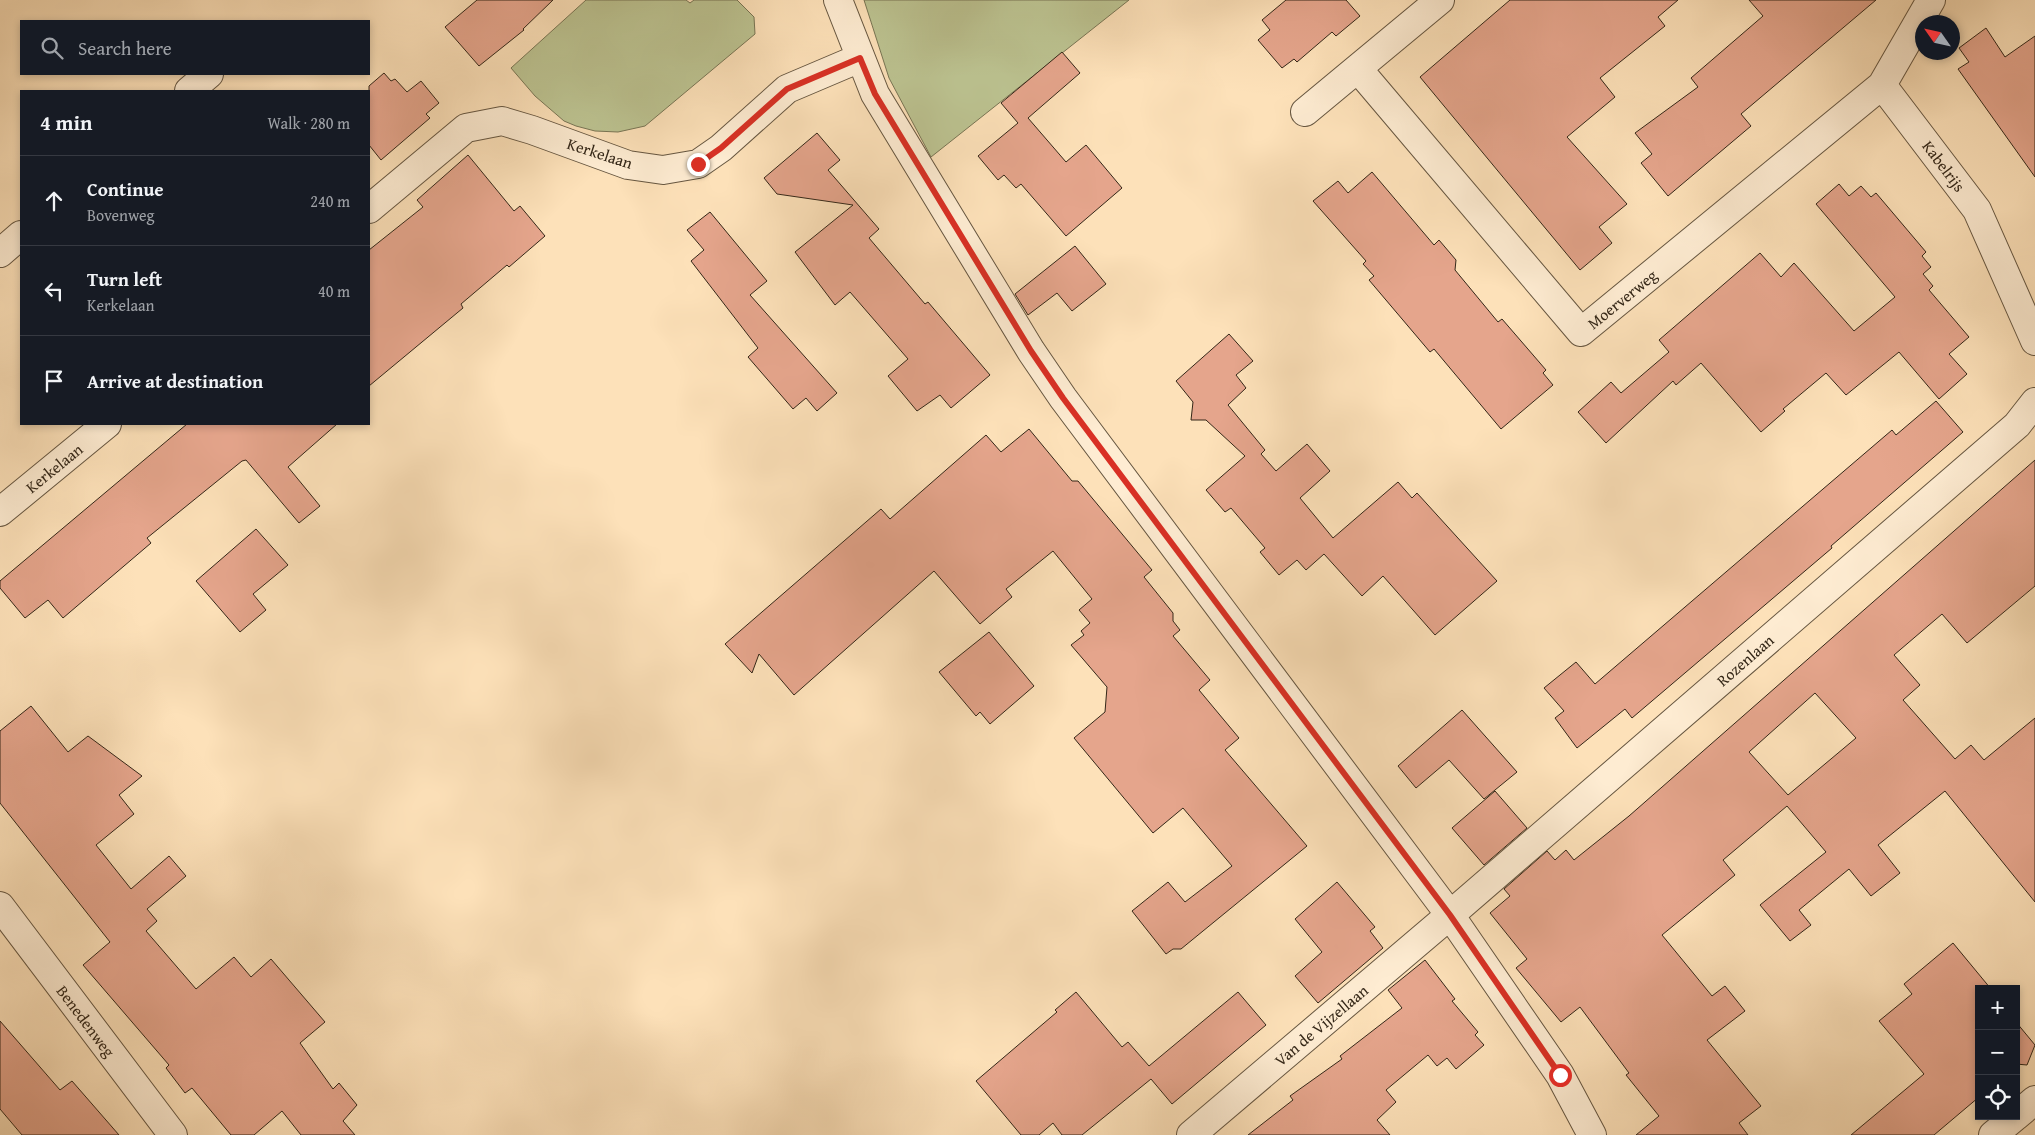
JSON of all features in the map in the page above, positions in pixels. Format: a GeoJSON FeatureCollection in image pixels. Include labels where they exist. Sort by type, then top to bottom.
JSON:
{"type":"FeatureCollection","features":[{"type":"Feature","properties":{"kind":"street"},"geometry":{"type":"LineString","coordinates":[[838,0],[875,94],[1031,351],[1063,398],[1450,915],[1560,1075],[1592,1135]]}},
{"type":"Feature","properties":{"kind":"street"},"geometry":{"type":"LineString","coordinates":[[1305,112],[1440,0]]}},
{"type":"Feature","properties":{"kind":"street"},"geometry":{"type":"LineString","coordinates":[[1882,85],[1931,0]]}},
{"type":"Feature","properties":{"kind":"street","name":"Kerkelaan"},"geometry":{"type":"LineString","coordinates":[[370,207],[466,128],[502,121],[628,165],[663,170],[698,164],[721,148],[787,89],[860,58]]}},
{"type":"Feature","properties":{"kind":"street","name":"Moerverweg"},"geometry":{"type":"LineString","coordinates":[[1358,69],[1581,332],[1882,85]]}},
{"type":"Feature","properties":{"kind":"street"},"geometry":{"type":"LineString","coordinates":[[190,90],[209,75]]}},
{"type":"Feature","properties":{"kind":"street","name":"Kabelrijs"},"geometry":{"type":"LineString","coordinates":[[1882,85],[1977,210],[2035,341]]}},
{"type":"Feature","properties":{"kind":"street"},"geometry":{"type":"LineString","coordinates":[[0,253],[20,236]]}},
{"type":"Feature","properties":{"kind":"street","name":"Rozenlaan"},"geometry":{"type":"LineString","coordinates":[[1450,915],[2010,431],[2035,402]]}},
{"type":"Feature","properties":{"kind":"street","name":"Kerkelaan"},"geometry":{"type":"LineString","coordinates":[[0,512],[107,425]]}},
{"type":"Feature","properties":{"kind":"street","name":"Benedenweg"},"geometry":{"type":"LineString","coordinates":[[0,906],[173,1135]]}},
{"type":"Feature","properties":{"kind":"street","name":"Van de Vijzellaan"},"geometry":{"type":"LineString","coordinates":[[1191,1135],[1450,915]]}},
{"type":"Feature","properties":{"kind":"street"},"geometry":{"type":"LineString","coordinates":[[2020,1113],[2035,1100]]}},
{"type":"Feature","properties":{"kind":"street"},"geometry":{"type":"LineString","coordinates":[[1993,1135],[2011,1120]]}},
{"type":"Feature","properties":{"kind":"green space"},"geometry":{"type":"Polygon","coordinates":[[[586,0],[686,0],[690,3],[694,0],[737,0],[754,17],[755,34],[645,126],[618,132],[595,131],[564,121],[535,96],[511,68],[586,0]]]}},
{"type":"Feature","properties":{"kind":"green space"},"geometry":{"type":"Polygon","coordinates":[[[864,0],[1129,0],[931,157],[889,78],[864,0]]]}},
{"type":"Feature","properties":{"kind":"building"},"geometry":{"type":"Polygon","coordinates":[[[477,0],[553,0],[524,30],[479,66],[445,27],[477,0]]]}},
{"type":"Feature","properties":{"kind":"building"},"geometry":{"type":"Polygon","coordinates":[[[1286,0],[1346,0],[1360,16],[1336,36],[1332,32],[1297,62],[1294,59],[1282,68],[1258,40],[1270,30],[1262,20],[1286,0]]]}},
{"type":"Feature","properties":{"kind":"building"},"geometry":{"type":"Polygon","coordinates":[[[1510,0],[1678,0],[1658,17],[1665,26],[1600,78],[1615,97],[1567,137],[1627,204],[1599,227],[1612,243],[1580,270],[1420,77],[1510,0]]]}},
{"type":"Feature","properties":{"kind":"building"},"geometry":{"type":"Polygon","coordinates":[[[1749,0],[1876,0],[1741,114],[1751,126],[1668,196],[1641,163],[1652,154],[1635,133],[1698,87],[1691,78],[1763,16],[1749,0]]]}},
{"type":"Feature","properties":{"kind":"building"},"geometry":{"type":"Polygon","coordinates":[[[1986,28],[2005,57],[2035,36],[2035,177],[1958,69],[1969,62],[1960,47],[1986,28]]]}},
{"type":"Feature","properties":{"kind":"building"},"geometry":{"type":"Polygon","coordinates":[[[1062,52],[1080,73],[1028,118],[1066,162],[1086,145],[1122,188],[1066,236],[1021,184],[1016,188],[1004,175],[998,180],[978,156],[1018,123],[1001,103],[1062,52]]]}},
{"type":"Feature","properties":{"kind":"building"},"geometry":{"type":"Polygon","coordinates":[[[384,73],[391,81],[395,79],[407,92],[421,81],[439,103],[426,114],[430,118],[381,160],[370,146],[369,86],[384,73]]]}},
{"type":"Feature","properties":{"kind":"building"},"geometry":{"type":"Polygon","coordinates":[[[817,133],[840,160],[828,170],[879,229],[869,238],[925,304],[928,302],[990,375],[951,408],[940,395],[917,411],[888,376],[908,359],[850,292],[835,305],[795,252],[853,205],[777,194],[764,178],[817,133]]]}},
{"type":"Feature","properties":{"kind":"building"},"geometry":{"type":"Polygon","coordinates":[[[468,155],[514,211],[520,206],[545,236],[461,304],[463,308],[370,385],[370,249],[423,207],[417,200],[468,155]]]}},
{"type":"Feature","properties":{"kind":"building"},"geometry":{"type":"Polygon","coordinates":[[[1372,172],[1434,245],[1439,240],[1456,260],[1455,270],[1498,322],[1502,319],[1546,370],[1543,373],[1553,385],[1501,429],[1434,349],[1430,352],[1369,280],[1374,276],[1363,264],[1366,261],[1313,201],[1338,181],[1348,193],[1372,172]]]}},
{"type":"Feature","properties":{"kind":"building"},"geometry":{"type":"Polygon","coordinates":[[[1839,184],[1849,196],[1861,186],[1871,197],[1876,193],[1926,252],[1922,256],[1931,267],[1923,274],[1933,286],[1929,290],[1969,337],[1949,354],[1967,374],[1939,399],[1899,352],[1846,395],[1826,373],[1783,409],[1785,411],[1761,432],[1701,363],[1676,385],[1673,381],[1606,443],[1578,412],[1611,382],[1621,393],[1669,352],[1659,340],[1760,253],[1781,277],[1794,263],[1854,331],[1895,297],[1816,204],[1839,184]]]}},
{"type":"Feature","properties":{"kind":"building"},"geometry":{"type":"Polygon","coordinates":[[[710,212],[767,281],[750,295],[837,393],[817,411],[806,398],[793,409],[748,357],[758,348],[691,261],[704,250],[687,230],[710,212]]]}},
{"type":"Feature","properties":{"kind":"building"},"geometry":{"type":"Polygon","coordinates":[[[1075,246],[1106,284],[1072,311],[1057,293],[1028,315],[1015,294],[1075,246]]]}},
{"type":"Feature","properties":{"kind":"building"},"geometry":{"type":"Polygon","coordinates":[[[1229,334],[1253,361],[1236,375],[1246,388],[1228,405],[1265,450],[1261,454],[1276,471],[1307,444],[1330,471],[1300,498],[1333,538],[1398,482],[1412,498],[1417,493],[1497,581],[1435,635],[1383,576],[1362,596],[1324,554],[1306,570],[1297,560],[1279,575],[1260,552],[1265,548],[1231,508],[1225,512],[1206,490],[1245,456],[1206,420],[1191,420],[1193,402],[1176,381],[1229,334]]]}},
{"type":"Feature","properties":{"kind":"building"},"geometry":{"type":"Polygon","coordinates":[[[1936,401],[1963,432],[1831,546],[1832,548],[1632,718],[1625,709],[1577,748],[1555,718],[1564,711],[1544,688],[1576,662],[1595,684],[1892,430],[1896,435],[1936,401]]]}},
{"type":"Feature","properties":{"kind":"building"},"geometry":{"type":"Polygon","coordinates":[[[186,425],[336,425],[288,467],[320,506],[299,523],[246,460],[242,461],[147,538],[151,543],[63,618],[48,600],[25,618],[0,588],[0,581],[186,425]]]}},
{"type":"Feature","properties":{"kind":"building"},"geometry":{"type":"Polygon","coordinates":[[[1029,429],[1072,481],[1078,481],[1152,570],[1144,577],[1173,613],[1173,621],[1180,630],[1173,636],[1210,680],[1199,690],[1239,738],[1225,750],[1307,846],[1181,949],[1173,949],[1166,954],[1132,911],[1168,882],[1185,902],[1232,866],[1183,808],[1153,833],[1074,738],[1105,712],[1107,687],[1071,645],[1084,635],[1081,631],[1090,623],[1079,610],[1092,599],[1053,551],[1006,589],[1012,597],[980,624],[934,571],[794,695],[759,654],[752,673],[725,644],[881,509],[890,519],[986,435],[1001,452],[1029,429]]]}},
{"type":"Feature","properties":{"kind":"building"},"geometry":{"type":"Polygon","coordinates":[[[2035,460],[2035,586],[1967,643],[1942,614],[1894,655],[1920,685],[1903,700],[1955,759],[1971,745],[1984,760],[2035,718],[2035,902],[1945,791],[1878,845],[1900,873],[1871,896],[1849,869],[1799,910],[1811,925],[1790,941],[1760,905],[1826,852],[1787,806],[1723,860],[1735,875],[1662,935],[1712,996],[1725,986],[1745,1011],[1707,1040],[1761,1106],[1739,1123],[1748,1135],[1636,1135],[1659,1116],[1626,1075],[1629,1073],[1580,1007],[1561,1022],[1516,968],[1527,959],[1490,913],[1510,896],[1504,889],[1547,851],[1555,860],[1566,850],[1574,860],[1629,816],[2035,460]],[[1815,693],[1749,752],[1788,795],[1856,738],[1815,693]]]}},
{"type":"Feature","properties":{"kind":"building"},"geometry":{"type":"Polygon","coordinates":[[[256,529],[288,565],[253,594],[266,610],[240,632],[196,581],[256,529]]]}},
{"type":"Feature","properties":{"kind":"building"},"geometry":{"type":"Polygon","coordinates":[[[989,632],[1034,686],[990,724],[980,712],[976,716],[939,672],[989,632]]]}},
{"type":"Feature","properties":{"kind":"building"},"geometry":{"type":"Polygon","coordinates":[[[31,706],[68,752],[88,736],[142,776],[119,795],[134,814],[96,845],[131,889],[169,856],[186,876],[147,909],[157,921],[146,931],[196,989],[234,957],[251,977],[271,959],[325,1022],[300,1043],[333,1089],[339,1083],[357,1105],[343,1121],[355,1135],[301,1135],[282,1111],[254,1135],[231,1135],[192,1088],[185,1093],[166,1068],[169,1065],[83,965],[110,942],[0,803],[0,731],[31,706]]]}},
{"type":"Feature","properties":{"kind":"building"},"geometry":{"type":"Polygon","coordinates":[[[1462,710],[1517,772],[1484,799],[1449,760],[1416,788],[1398,766],[1462,710]]]}},
{"type":"Feature","properties":{"kind":"building"},"geometry":{"type":"Polygon","coordinates":[[[1495,791],[1527,828],[1484,865],[1452,828],[1495,791]]]}},
{"type":"Feature","properties":{"kind":"building"},"geometry":{"type":"Polygon","coordinates":[[[1337,882],[1375,927],[1370,931],[1383,948],[1318,1003],[1295,976],[1322,952],[1295,919],[1337,882]]]}},
{"type":"Feature","properties":{"kind":"building"},"geometry":{"type":"Polygon","coordinates":[[[1953,943],[1988,985],[1975,985],[1975,1100],[1934,1135],[1851,1135],[1924,1074],[1879,1021],[1912,994],[1904,984],[1953,943]]]}},
{"type":"Feature","properties":{"kind":"building"},"geometry":{"type":"Polygon","coordinates":[[[1425,960],[1455,999],[1452,1001],[1478,1032],[1475,1035],[1484,1045],[1456,1069],[1447,1058],[1437,1066],[1428,1055],[1386,1090],[1396,1102],[1377,1120],[1390,1135],[1248,1135],[1293,1100],[1290,1096],[1342,1059],[1340,1056],[1402,1008],[1388,990],[1425,960]]]}},
{"type":"Feature","properties":{"kind":"building"},"geometry":{"type":"Polygon","coordinates":[[[1076,992],[1122,1047],[1128,1042],[1149,1066],[1238,992],[1266,1025],[1172,1104],[1151,1079],[1082,1135],[1062,1135],[1053,1123],[1039,1135],[1021,1135],[976,1081],[1057,1012],[1055,1010],[1076,992]]]}},
{"type":"Feature","properties":{"kind":"building"},"geometry":{"type":"Polygon","coordinates":[[[0,1021],[60,1090],[72,1081],[119,1135],[22,1135],[0,1109],[0,1021]]]}},
{"type":"Feature","properties":{"kind":"building"},"geometry":{"type":"Polygon","coordinates":[[[2020,1027],[2035,1045],[2027,1065],[2020,1064],[2020,1027]]]}},
{"type":"Feature","properties":{"kind":"route"},"geometry":{"type":"LineString","coordinates":[[698,164],[721,148],[787,89],[860,58],[875,94],[1031,351],[1063,398],[1450,915],[1560,1075]]}}]}
